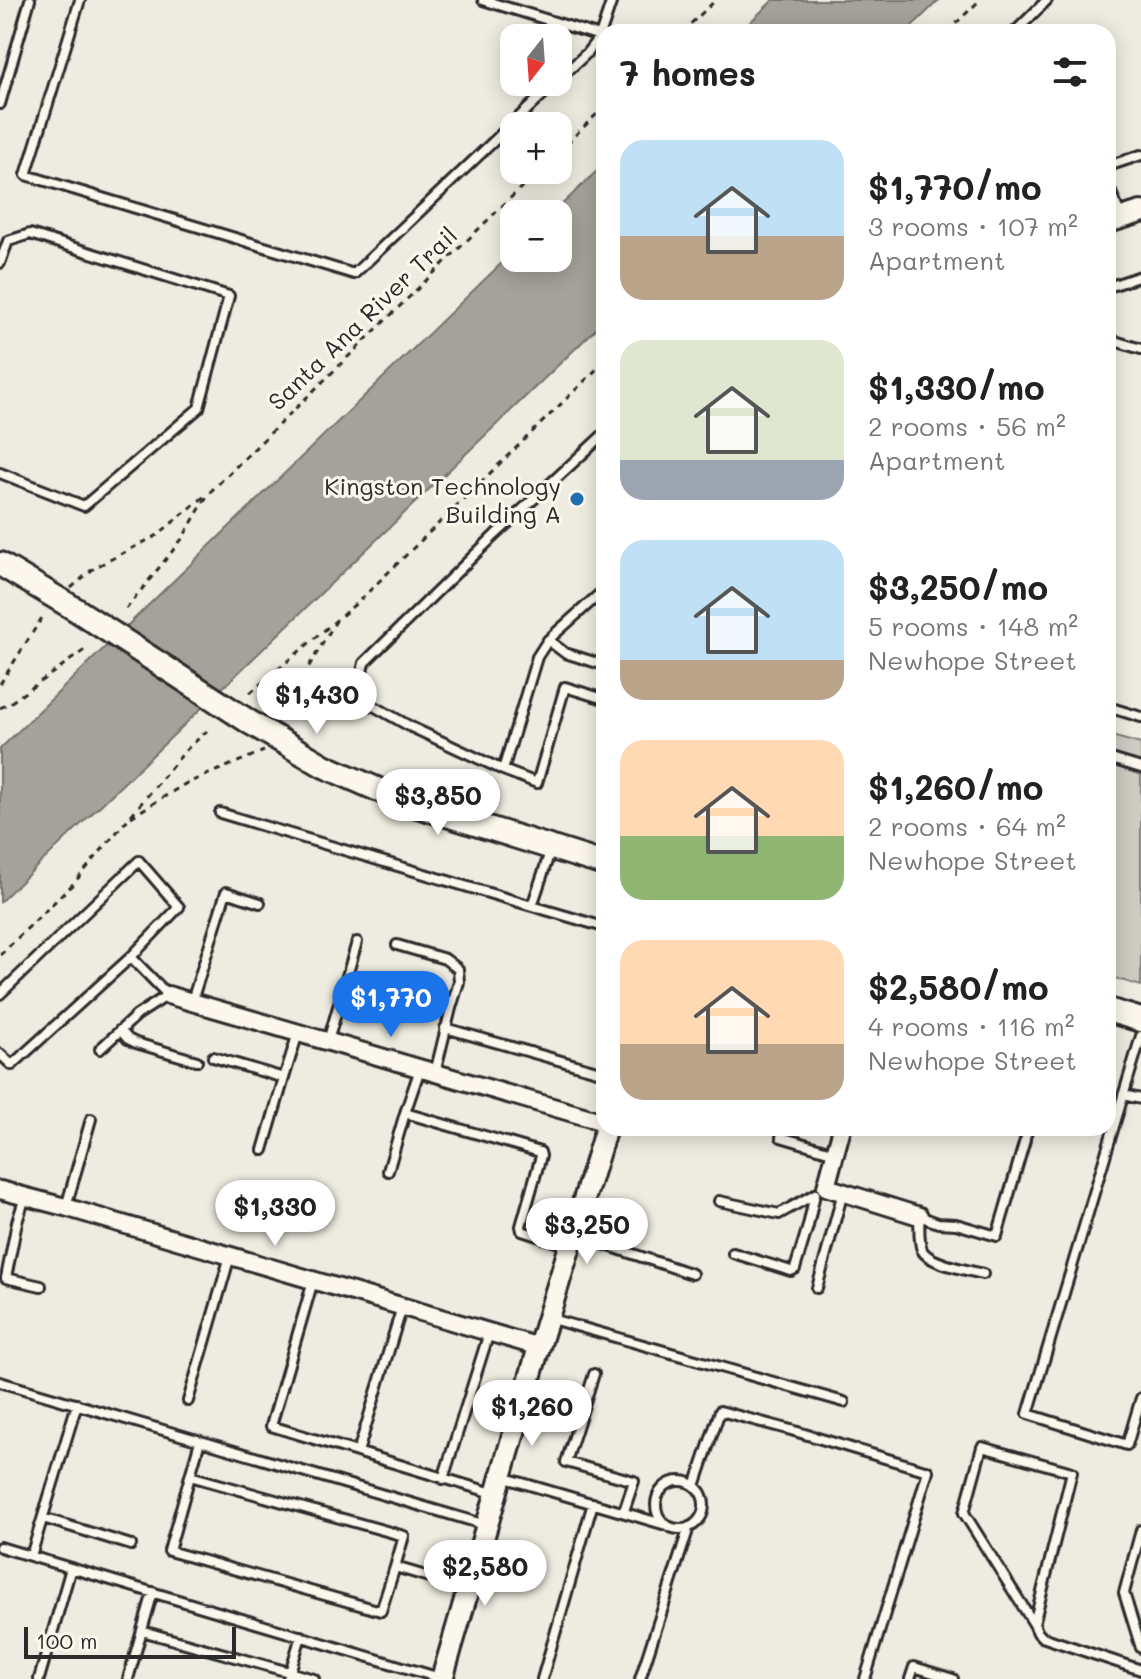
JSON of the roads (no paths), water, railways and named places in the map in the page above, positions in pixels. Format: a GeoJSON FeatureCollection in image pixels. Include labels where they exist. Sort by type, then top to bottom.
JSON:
{"type":"FeatureCollection","features":[{"type":"Feature","properties":{"kind":"main road"},"geometry":{"type":"LineString","coordinates":[[0,564],[324,766],[411,804],[596,862]]}},
{"type":"Feature","properties":{"kind":"main road"},"geometry":{"type":"LineString","coordinates":[[1116,1012],[1141,1020]]}},
{"type":"Feature","properties":{"kind":"street"},"geometry":{"type":"LineString","coordinates":[[168,995],[596,1120]]}},
{"type":"Feature","properties":{"kind":"street"},"geometry":{"type":"LineString","coordinates":[[442,1679],[604,1136]]}},
{"type":"Feature","properties":{"kind":"street"},"geometry":{"type":"LineString","coordinates":[[840,1136],[820,1190],[843,1192],[919,1216]]}},
{"type":"Feature","properties":{"kind":"street"},"geometry":{"type":"LineString","coordinates":[[0,1190],[539,1347]]}},
{"type":"Feature","properties":{"kind":"lane"},"geometry":{"type":"LineString","coordinates":[[0,104],[30,0]]}},
{"type":"Feature","properties":{"kind":"lane"},"geometry":{"type":"LineString","coordinates":[[80,0],[26,175],[354,274],[541,96]]}},
{"type":"Feature","properties":{"kind":"lane"},"geometry":{"type":"LineString","coordinates":[[483,0],[596,35]]}},
{"type":"Feature","properties":{"kind":"lane"},"geometry":{"type":"LineString","coordinates":[[604,24],[612,0]]}},
{"type":"Feature","properties":{"kind":"lane"},"geometry":{"type":"LineString","coordinates":[[1023,24],[1047,0]]}},
{"type":"Feature","properties":{"kind":"lane"},"geometry":{"type":"LineString","coordinates":[[572,67],[596,41]]}},
{"type":"Feature","properties":{"kind":"lane"},"geometry":{"type":"LineString","coordinates":[[1116,163],[1141,155]]}},
{"type":"Feature","properties":{"kind":"lane"},"geometry":{"type":"LineString","coordinates":[[0,263],[8,241],[30,234],[229,296],[199,408],[84,506],[0,473]]}},
{"type":"Feature","properties":{"kind":"lane"},"geometry":{"type":"LineString","coordinates":[[1116,284],[1141,276]]}},
{"type":"Feature","properties":{"kind":"lane"},"geometry":{"type":"LineString","coordinates":[[1116,341],[1141,349]]}},
{"type":"Feature","properties":{"kind":"lane"},"geometry":{"type":"LineString","coordinates":[[596,441],[364,663],[356,696],[411,727],[537,783],[565,687],[596,697]]}},
{"type":"Feature","properties":{"kind":"lane"},"geometry":{"type":"LineString","coordinates":[[503,770],[537,657],[548,640],[596,597]]}},
{"type":"Feature","properties":{"kind":"lane"},"geometry":{"type":"LineString","coordinates":[[548,640],[565,653],[596,663]]}},
{"type":"Feature","properties":{"kind":"lane"},"geometry":{"type":"LineString","coordinates":[[1116,709],[1141,717]]}},
{"type":"Feature","properties":{"kind":"lane"},"geometry":{"type":"LineString","coordinates":[[1116,760],[1141,768]]}},
{"type":"Feature","properties":{"kind":"lane"},"geometry":{"type":"LineString","coordinates":[[220,813],[596,925]]}},
{"type":"Feature","properties":{"kind":"lane"},"geometry":{"type":"LineString","coordinates":[[532,906],[551,848]]}},
{"type":"Feature","properties":{"kind":"lane"},"geometry":{"type":"LineString","coordinates":[[0,994],[139,861],[179,907],[131,957],[12,1065],[0,1054]]}},
{"type":"Feature","properties":{"kind":"lane"},"geometry":{"type":"LineString","coordinates":[[191,1002],[226,892],[260,903]]}},
{"type":"Feature","properties":{"kind":"lane"},"geometry":{"type":"LineString","coordinates":[[328,1042],[357,942]]}},
{"type":"Feature","properties":{"kind":"lane"},"geometry":{"type":"LineString","coordinates":[[388,1171],[405,1113],[445,1028],[459,982],[458,969],[445,959],[397,945]]}},
{"type":"Feature","properties":{"kind":"lane"},"geometry":{"type":"LineString","coordinates":[[100,1049],[137,1015],[168,995],[131,957]]}},
{"type":"Feature","properties":{"kind":"lane"},"geometry":{"type":"LineString","coordinates":[[445,1028],[596,1071]]}},
{"type":"Feature","properties":{"kind":"lane"},"geometry":{"type":"LineString","coordinates":[[120,1030],[136,1043],[197,1061]]}},
{"type":"Feature","properties":{"kind":"lane"},"geometry":{"type":"LineString","coordinates":[[263,1150],[298,1033]]}},
{"type":"Feature","properties":{"kind":"lane"},"geometry":{"type":"LineString","coordinates":[[1116,1119],[1141,1036]]}},
{"type":"Feature","properties":{"kind":"lane"},"geometry":{"type":"LineString","coordinates":[[213,1057],[284,1078]]}},
{"type":"Feature","properties":{"kind":"lane"},"geometry":{"type":"LineString","coordinates":[[1123,1095],[1141,1099]]}},
{"type":"Feature","properties":{"kind":"lane"},"geometry":{"type":"LineString","coordinates":[[405,1113],[540,1152],[522,1231],[572,1240],[692,1274]]}},
{"type":"Feature","properties":{"kind":"lane"},"geometry":{"type":"LineString","coordinates":[[65,1207],[91,1119]]}},
{"type":"Feature","properties":{"kind":"lane"},"geometry":{"type":"LineString","coordinates":[[983,1274],[935,1261],[925,1255],[920,1242],[919,1216],[997,1236],[1026,1136]]}},
{"type":"Feature","properties":{"kind":"lane"},"geometry":{"type":"LineString","coordinates":[[1111,1136],[1028,1414],[1127,1445],[1141,1398]]}},
{"type":"Feature","properties":{"kind":"lane"},"geometry":{"type":"LineString","coordinates":[[781,1137],[835,1153]]}},
{"type":"Feature","properties":{"kind":"lane"},"geometry":{"type":"LineString","coordinates":[[719,1201],[779,1214],[820,1190]]}},
{"type":"Feature","properties":{"kind":"lane"},"geometry":{"type":"LineString","coordinates":[[733,1253],[791,1271],[795,1269],[820,1190]]}},
{"type":"Feature","properties":{"kind":"lane"},"geometry":{"type":"LineString","coordinates":[[817,1288],[843,1192]]}},
{"type":"Feature","properties":{"kind":"lane"},"geometry":{"type":"LineString","coordinates":[[25,1197],[6,1278],[41,1286]]}},
{"type":"Feature","properties":{"kind":"lane"},"geometry":{"type":"LineString","coordinates":[[188,1401],[230,1256]]}},
{"type":"Feature","properties":{"kind":"lane"},"geometry":{"type":"LineString","coordinates":[[313,1281],[271,1426],[443,1479],[593,1503],[624,1511],[666,1525],[681,1529],[696,1523],[704,1509],[701,1493],[695,1486],[688,1482],[672,1482],[660,1491],[656,1505],[666,1525]]}},
{"type":"Feature","properties":{"kind":"lane"},"geometry":{"type":"LineString","coordinates":[[358,1452],[402,1307]]}},
{"type":"Feature","properties":{"kind":"lane"},"geometry":{"type":"LineString","coordinates":[[548,1318],[844,1402]]}},
{"type":"Feature","properties":{"kind":"lane"},"geometry":{"type":"LineString","coordinates":[[443,1479],[489,1333]]}},
{"type":"Feature","properties":{"kind":"lane"},"geometry":{"type":"LineString","coordinates":[[594,1374],[566,1462],[634,1481],[624,1511]]}},
{"type":"Feature","properties":{"kind":"lane"},"geometry":{"type":"LineString","coordinates":[[0,1382],[487,1525]]}},
{"type":"Feature","properties":{"kind":"lane"},"geometry":{"type":"LineString","coordinates":[[31,1556],[77,1404]]}},
{"type":"Feature","properties":{"kind":"lane"},"geometry":{"type":"LineString","coordinates":[[695,1486],[720,1411],[928,1471],[865,1679]]}},
{"type":"Feature","properties":{"kind":"lane"},"geometry":{"type":"LineString","coordinates":[[190,1476],[404,1536],[381,1611],[169,1551],[190,1476],[200,1441]]}},
{"type":"Feature","properties":{"kind":"lane"},"geometry":{"type":"LineString","coordinates":[[1034,1624],[1072,1472],[982,1447],[964,1513],[1038,1633],[1042,1637],[1141,1670]]}},
{"type":"Feature","properties":{"kind":"lane"},"geometry":{"type":"LineString","coordinates":[[542,1679],[593,1503]]}},
{"type":"Feature","properties":{"kind":"lane"},"geometry":{"type":"LineString","coordinates":[[43,1518],[131,1545]]}},
{"type":"Feature","properties":{"kind":"lane"},"geometry":{"type":"LineString","coordinates":[[640,1679],[689,1527]]}},
{"type":"Feature","properties":{"kind":"lane"},"geometry":{"type":"LineString","coordinates":[[1141,1530],[1124,1593],[1141,1648]]}},
{"type":"Feature","properties":{"kind":"lane"},"geometry":{"type":"LineString","coordinates":[[0,1547],[442,1679]]}},
{"type":"Feature","properties":{"kind":"lane"},"geometry":{"type":"LineString","coordinates":[[395,1567],[468,1589]]}},
{"type":"Feature","properties":{"kind":"lane"},"geometry":{"type":"LineString","coordinates":[[39,1679],[71,1568]]}},
{"type":"Feature","properties":{"kind":"lane"},"geometry":{"type":"LineString","coordinates":[[128,1679],[153,1592]]}},
{"type":"Feature","properties":{"kind":"lane"},"geometry":{"type":"LineString","coordinates":[[142,1631],[289,1676],[314,1679]]}},
{"type":"Feature","properties":{"kind":"lane"},"geometry":{"type":"LineString","coordinates":[[289,1676],[301,1636]]}},
{"type":"Feature","properties":{"kind":"lane"},"geometry":{"type":"LineString","coordinates":[[910,1679],[914,1667],[951,1679]]}},
{"type":"Feature","properties":{"kind":"place","name":"Kingston Technology Building A"},"geometry":{"type":"Point","coordinates":[577,499]}}]}
